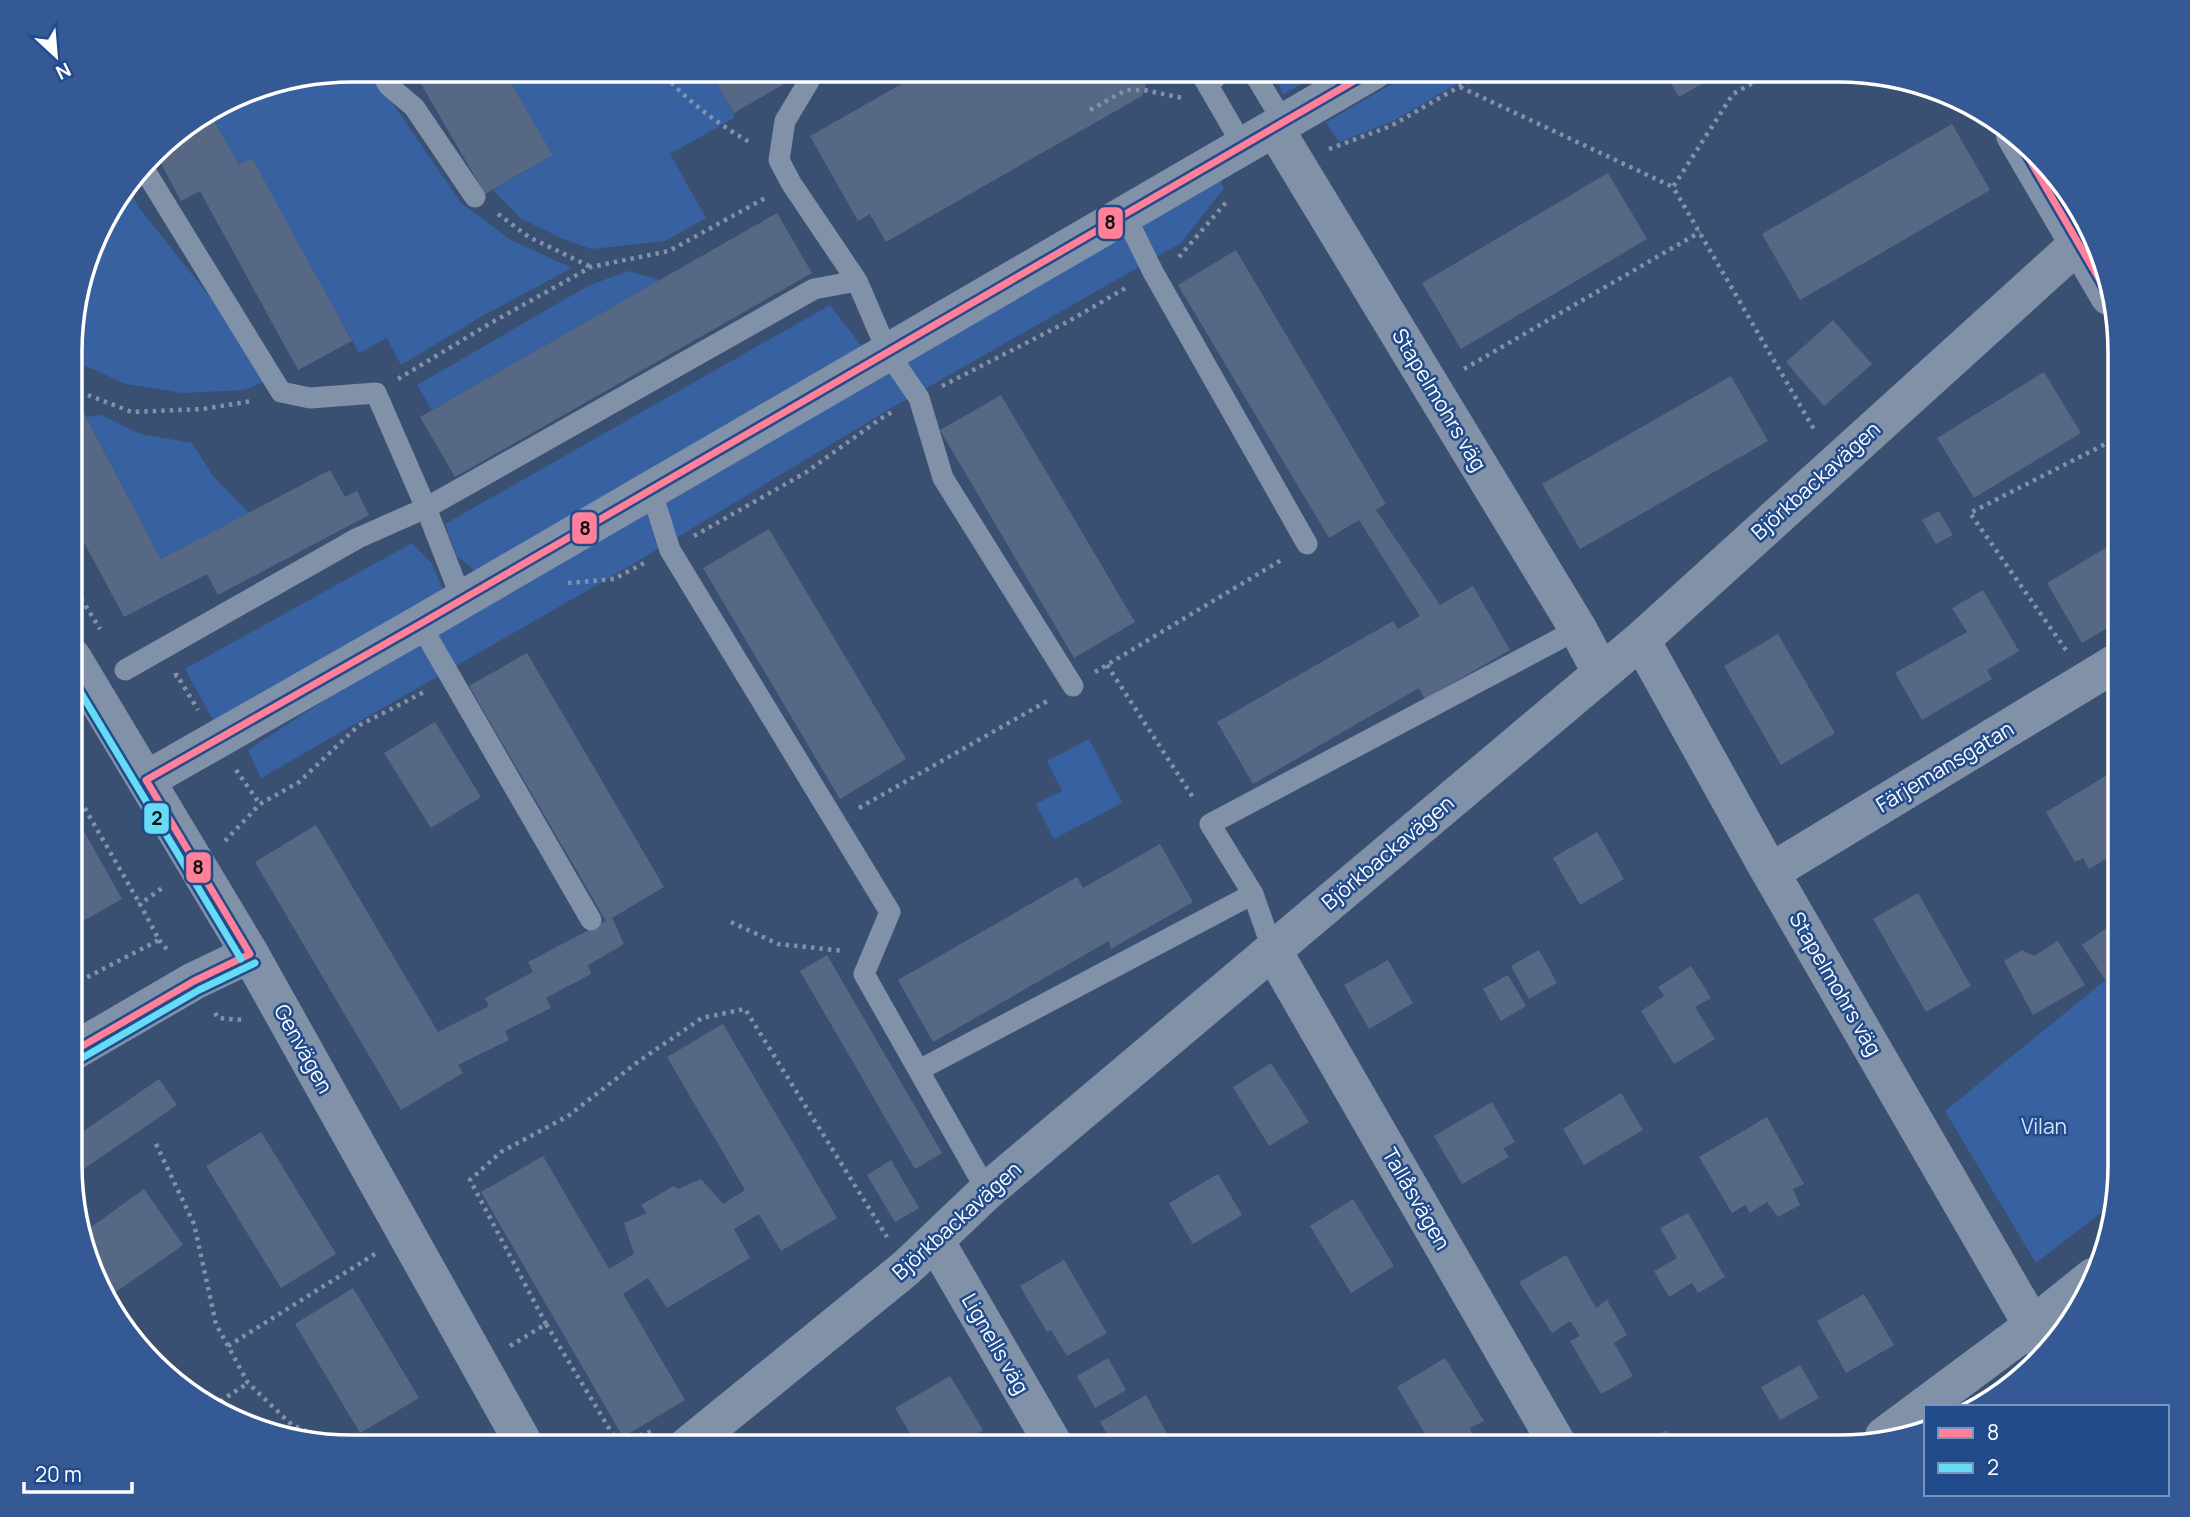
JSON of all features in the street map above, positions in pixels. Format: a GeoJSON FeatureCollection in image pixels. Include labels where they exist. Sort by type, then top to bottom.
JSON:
{"type":"FeatureCollection","features":[{"type":"Feature","properties":{"kind":"street"},"geometry":{"type":"LineString","coordinates":[[146,780],[421,624],[1125,215],[1274,139],[1357,82]]}},
{"type":"Feature","properties":{"kind":"street","name":"Stapelmohrs väg"},"geometry":{"type":"LineString","coordinates":[[1274,139],[1431,388],[1578,629],[1601,672]]}},
{"type":"Feature","properties":{"kind":"street"},"geometry":{"type":"LineString","coordinates":[[2049,184],[2096,274]]}},
{"type":"Feature","properties":{"kind":"street","name":"Björkbackavägen"},"geometry":{"type":"LineString","coordinates":[[680,1435],[906,1268],[987,1191],[1641,640],[2078,244]]}},
{"type":"Feature","properties":{"kind":"street","name":"Stapelmohrs väg"},"geometry":{"type":"LineString","coordinates":[[1641,640],[1770,872],[2039,1337]]}},
{"type":"Feature","properties":{"kind":"street","name":"Färjemansgatan"},"geometry":{"type":"LineString","coordinates":[[1770,872],[2108,668]]}},
{"type":"Feature","properties":{"kind":"street","name":"Genvägen"},"geometry":{"type":"LineString","coordinates":[[82,674],[250,954],[518,1435]]}},
{"type":"Feature","properties":{"kind":"street","name":"Tallåsvägen"},"geometry":{"type":"LineString","coordinates":[[1273,951],[1552,1435]]}},
{"type":"Feature","properties":{"kind":"street"},"geometry":{"type":"LineString","coordinates":[[82,1046],[194,981],[250,954]]}},
{"type":"Feature","properties":{"kind":"street","name":"Lignells väg"},"geometry":{"type":"LineString","coordinates":[[936,1242],[1048,1435]]}},
{"type":"Feature","properties":{"kind":"street"},"geometry":{"type":"LineString","coordinates":[[1933,1405],[2039,1337],[2071,1301]]}},
{"type":"Feature","properties":{"kind":"street"},"geometry":{"type":"LineString","coordinates":[[1895,1429],[1924,1410]]}},
{"type":"Feature","properties":{"kind":"lane"},"geometry":{"type":"LineString","coordinates":[[386,82],[414,107],[475,197]]}},
{"type":"Feature","properties":{"kind":"lane"},"geometry":{"type":"LineString","coordinates":[[808,82],[785,121],[779,160],[791,183],[857,281],[888,353],[919,398],[943,478],[1073,686]]}},
{"type":"Feature","properties":{"kind":"lane"},"geometry":{"type":"LineString","coordinates":[[1216,82],[1274,139]]}},
{"type":"Feature","properties":{"kind":"lane"},"geometry":{"type":"LineString","coordinates":[[1256,82],[1274,139]]}},
{"type":"Feature","properties":{"kind":"lane"},"geometry":{"type":"LineString","coordinates":[[148,175],[281,392],[310,398],[376,393],[462,600]]}},
{"type":"Feature","properties":{"kind":"lane"},"geometry":{"type":"LineString","coordinates":[[1125,215],[1153,272],[1307,544]]}},
{"type":"Feature","properties":{"kind":"lane"},"geometry":{"type":"LineString","coordinates":[[125,670],[358,538],[426,509],[814,289],[857,281]]}},
{"type":"Feature","properties":{"kind":"lane"},"geometry":{"type":"LineString","coordinates":[[651,490],[670,550],[890,912],[864,974],[987,1191]]}},
{"type":"Feature","properties":{"kind":"lane"},"geometry":{"type":"LineString","coordinates":[[421,624],[591,920]]}},
{"type":"Feature","properties":{"kind":"lane"},"geometry":{"type":"LineString","coordinates":[[1273,951],[1253,894],[1210,824],[1578,629]]}},
{"type":"Feature","properties":{"kind":"lane"},"geometry":{"type":"LineString","coordinates":[[919,1070],[1253,894]]}},
{"type":"Feature","properties":{"kind":"path"},"geometry":{"type":"LineString","coordinates":[[670,82],[724,127],[779,160]]}},
{"type":"Feature","properties":{"kind":"path"},"geometry":{"type":"LineString","coordinates":[[1274,139],[1331,149],[1391,126],[1469,82]]}},
{"type":"Feature","properties":{"kind":"path"},"geometry":{"type":"LineString","coordinates":[[1673,187],[1733,94],[1754,82]]}},
{"type":"Feature","properties":{"kind":"path"},"geometry":{"type":"LineString","coordinates":[[1460,87],[1673,187],[1834,464]]}},
{"type":"Feature","properties":{"kind":"path"},"geometry":{"type":"LineString","coordinates":[[1090,110],[1126,90],[1144,90]]}},
{"type":"Feature","properties":{"kind":"path"},"geometry":{"type":"LineString","coordinates":[[376,393],[489,324],[592,267],[669,251],[791,183]]}},
{"type":"Feature","properties":{"kind":"path"},"geometry":{"type":"LineString","coordinates":[[560,583],[614,579],[805,473],[880,419],[1069,321],[1182,255],[1231,196]]}},
{"type":"Feature","properties":{"kind":"path"},"geometry":{"type":"LineString","coordinates":[[475,197],[529,237],[592,267]]}},
{"type":"Feature","properties":{"kind":"path"},"geometry":{"type":"LineString","coordinates":[[1431,388],[1700,232]]}},
{"type":"Feature","properties":{"kind":"path"},"geometry":{"type":"LineString","coordinates":[[82,393],[132,412],[203,409],[272,397],[281,392]]}},
{"type":"Feature","properties":{"kind":"path"},"geometry":{"type":"LineString","coordinates":[[2087,681],[1970,513],[2108,442]]}},
{"type":"Feature","properties":{"kind":"path"},"geometry":{"type":"LineString","coordinates":[[82,600],[135,689],[177,675],[216,741],[260,804]]}},
{"type":"Feature","properties":{"kind":"path"},"geometry":{"type":"LineString","coordinates":[[140,904],[223,844],[260,804],[299,782],[358,726],[428,690],[443,664]]}},
{"type":"Feature","properties":{"kind":"path"},"geometry":{"type":"LineString","coordinates":[[1107,665],[1210,824]]}},
{"type":"Feature","properties":{"kind":"path"},"geometry":{"type":"LineString","coordinates":[[82,803],[159,940],[82,980]]}},
{"type":"Feature","properties":{"kind":"path"},"geometry":{"type":"LineString","coordinates":[[731,922],[778,944],[872,955]]}},
{"type":"Feature","properties":{"kind":"path"},"geometry":{"type":"LineString","coordinates":[[613,1435],[546,1324],[470,1180],[501,1152],[568,1116],[639,1060],[702,1018],[745,1009],[906,1268]]}},
{"type":"Feature","properties":{"kind":"path"},"geometry":{"type":"LineString","coordinates":[[156,1144],[194,1224],[216,1324],[248,1383],[292,1425],[305,1431]]}},
{"type":"Feature","properties":{"kind":"path"},"geometry":{"type":"LineString","coordinates":[[228,1346],[377,1252]]}},
{"type":"Feature","properties":{"kind":"path"},"geometry":{"type":"LineString","coordinates":[[503,1350],[546,1324]]}},
{"type":"Feature","properties":{"kind":"path"},"geometry":{"type":"LineString","coordinates":[[221,1401],[248,1383]]}},
{"type":"Feature","properties":{"kind":"path"},"geometry":{"type":"LineString","coordinates":[[639,1435],[652,1430],[661,1435]]}},
{"type":"Feature","properties":{"kind":"green space"},"geometry":{"type":"Polygon","coordinates":[[[378,82],[461,203],[511,240],[572,268],[486,314],[401,365],[387,338],[359,353],[252,159],[239,165],[214,120],[217,118],[249,103],[300,87],[378,82]]]}},
{"type":"Feature","properties":{"kind":"green space"},"geometry":{"type":"Polygon","coordinates":[[[510,82],[716,82],[734,113],[734,118],[670,154],[706,218],[665,241],[591,249],[520,218],[493,190],[553,155],[510,82]]]}},
{"type":"Feature","properties":{"kind":"green space"},"geometry":{"type":"Polygon","coordinates":[[[1278,82],[1304,82],[1283,95],[1278,82]]]}},
{"type":"Feature","properties":{"kind":"green space"},"geometry":{"type":"Polygon","coordinates":[[[1395,82],[1460,82],[1391,122],[1339,142],[1326,122],[1395,82]]]}},
{"type":"Feature","properties":{"kind":"green space"},"geometry":{"type":"Polygon","coordinates":[[[1219,176],[1224,188],[1181,243],[893,407],[628,567],[261,778],[248,750],[401,651],[1219,176]]]}},
{"type":"Feature","properties":{"kind":"green space"},"geometry":{"type":"Polygon","coordinates":[[[133,196],[140,209],[218,307],[264,382],[244,390],[182,393],[126,384],[82,364],[82,353],[91,283],[110,233],[133,196]]]}},
{"type":"Feature","properties":{"kind":"green space"},"geometry":{"type":"Polygon","coordinates":[[[628,271],[660,280],[432,410],[417,385],[588,286],[628,271]]]}},
{"type":"Feature","properties":{"kind":"green space"},"geometry":{"type":"Polygon","coordinates":[[[830,305],[863,348],[479,574],[456,555],[445,524],[830,305]]]}},
{"type":"Feature","properties":{"kind":"green space"},"geometry":{"type":"Polygon","coordinates":[[[102,415],[140,434],[192,443],[213,476],[249,513],[161,559],[86,417],[102,415]]]}},
{"type":"Feature","properties":{"kind":"green space"},"geometry":{"type":"Polygon","coordinates":[[[412,543],[432,564],[443,590],[213,720],[185,669],[412,543]]]}},
{"type":"Feature","properties":{"kind":"green space"},"geometry":{"type":"Polygon","coordinates":[[[1089,739],[1122,803],[1054,839],[1036,804],[1062,791],[1047,761],[1089,739]]]}},
{"type":"Feature","properties":{"kind":"green space","name":"Vilan"},"geometry":{"type":"Polygon","coordinates":[[[2108,978],[2108,1164],[2104,1211],[2036,1263],[1945,1111],[2108,978]]]}},
{"type":"Feature","properties":{"kind":"building"},"geometry":{"type":"Polygon","coordinates":[[[420,82],[510,82],[553,155],[485,194],[420,82]]]}},
{"type":"Feature","properties":{"kind":"building"},"geometry":{"type":"Polygon","coordinates":[[[716,82],[788,82],[734,113],[716,82]]]}},
{"type":"Feature","properties":{"kind":"building"},"geometry":{"type":"Polygon","coordinates":[[[905,82],[1147,82],[1142,96],[886,242],[870,214],[858,221],[810,136],[905,82]]]}},
{"type":"Feature","properties":{"kind":"building"},"geometry":{"type":"Polygon","coordinates":[[[1670,82],[1706,82],[1679,97],[1670,82]]]}},
{"type":"Feature","properties":{"kind":"building"},"geometry":{"type":"Polygon","coordinates":[[[214,120],[239,165],[252,158],[352,341],[298,370],[200,191],[181,201],[160,162],[214,120]]]}},
{"type":"Feature","properties":{"kind":"building"},"geometry":{"type":"Polygon","coordinates":[[[1952,124],[1990,190],[1800,300],[1762,234],[1952,124]]]}},
{"type":"Feature","properties":{"kind":"building"},"geometry":{"type":"Polygon","coordinates":[[[1608,173],[1647,239],[1461,349],[1422,283],[1608,173]]]}},
{"type":"Feature","properties":{"kind":"building"},"geometry":{"type":"Polygon","coordinates":[[[777,213],[812,273],[455,477],[420,417],[777,213]]]}},
{"type":"Feature","properties":{"kind":"building"},"geometry":{"type":"Polygon","coordinates":[[[1236,250],[1386,504],[1376,510],[1440,605],[1473,586],[1510,650],[1425,699],[1419,688],[1253,784],[1217,722],[1393,621],[1398,629],[1420,616],[1359,520],[1329,538],[1178,285],[1236,250]]]}},
{"type":"Feature","properties":{"kind":"building"},"geometry":{"type":"Polygon","coordinates":[[[1833,320],[1872,364],[1824,406],[1786,362],[1833,320]]]}},
{"type":"Feature","properties":{"kind":"building"},"geometry":{"type":"Polygon","coordinates":[[[2044,372],[2081,433],[1974,498],[1937,438],[2044,372]]]}},
{"type":"Feature","properties":{"kind":"building"},"geometry":{"type":"Polygon","coordinates":[[[1731,376],[1768,441],[1580,549],[1542,484],[1731,376]]]}},
{"type":"Feature","properties":{"kind":"building"},"geometry":{"type":"Polygon","coordinates":[[[1001,395],[1135,622],[1074,658],[940,430],[1001,395]]]}},
{"type":"Feature","properties":{"kind":"building"},"geometry":{"type":"Polygon","coordinates":[[[82,410],[161,559],[330,470],[345,497],[357,491],[369,515],[218,595],[207,574],[124,617],[82,539],[82,410]]]}},
{"type":"Feature","properties":{"kind":"building"},"geometry":{"type":"Polygon","coordinates":[[[1939,511],[1953,535],[1936,544],[1922,520],[1939,511]]]}},
{"type":"Feature","properties":{"kind":"building"},"geometry":{"type":"Polygon","coordinates":[[[769,529],[906,759],[840,799],[703,568],[769,529]]]}},
{"type":"Feature","properties":{"kind":"building"},"geometry":{"type":"Polygon","coordinates":[[[2108,547],[2108,628],[2082,643],[2047,583],[2108,547]]]}},
{"type":"Feature","properties":{"kind":"building"},"geometry":{"type":"Polygon","coordinates":[[[1983,590],[2019,651],[1987,670],[1992,679],[1922,720],[1895,673],[1967,632],[1952,608],[1983,590]]]}},
{"type":"Feature","properties":{"kind":"building"},"geometry":{"type":"Polygon","coordinates":[[[1778,634],[1835,733],[1781,765],[1724,666],[1778,634]]]}},
{"type":"Feature","properties":{"kind":"building"},"geometry":{"type":"Polygon","coordinates":[[[527,653],[664,887],[612,918],[624,944],[588,965],[591,974],[546,998],[551,1008],[505,1031],[509,1040],[458,1065],[463,1073],[401,1110],[255,862],[316,825],[438,1032],[489,1006],[485,998],[533,972],[528,962],[606,921],[469,686],[527,653]]]}},
{"type":"Feature","properties":{"kind":"building"},"geometry":{"type":"Polygon","coordinates":[[[435,722],[481,797],[431,828],[384,753],[435,722]]]}},
{"type":"Feature","properties":{"kind":"building"},"geometry":{"type":"Polygon","coordinates":[[[2108,775],[2108,858],[2089,869],[2083,858],[2075,862],[2046,812],[2108,775]]]}},
{"type":"Feature","properties":{"kind":"building"},"geometry":{"type":"Polygon","coordinates":[[[82,828],[122,899],[82,921],[82,828]]]}},
{"type":"Feature","properties":{"kind":"building"},"geometry":{"type":"Polygon","coordinates":[[[1597,832],[1624,879],[1580,905],[1553,858],[1597,832]]]}},
{"type":"Feature","properties":{"kind":"building"},"geometry":{"type":"Polygon","coordinates":[[[1160,844],[1193,902],[1111,949],[1109,941],[933,1042],[898,980],[1077,877],[1083,888],[1160,844]]]}},
{"type":"Feature","properties":{"kind":"building"},"geometry":{"type":"Polygon","coordinates":[[[1918,893],[1971,986],[1926,1012],[1873,919],[1918,893]]]}},
{"type":"Feature","properties":{"kind":"building"},"geometry":{"type":"Polygon","coordinates":[[[2108,927],[2108,980],[2106,981],[2082,945],[2108,927]]]}},
{"type":"Feature","properties":{"kind":"building"},"geometry":{"type":"Polygon","coordinates":[[[2058,941],[2085,985],[2033,1015],[2004,961],[2022,950],[2034,956],[2058,941]]]}},
{"type":"Feature","properties":{"kind":"building"},"geometry":{"type":"Polygon","coordinates":[[[1539,950],[1557,983],[1529,999],[1511,966],[1539,950]]]}},
{"type":"Feature","properties":{"kind":"building"},"geometry":{"type":"Polygon","coordinates":[[[827,955],[942,1153],[915,1169],[800,971],[827,955]]]}},
{"type":"Feature","properties":{"kind":"building"},"geometry":{"type":"Polygon","coordinates":[[[1388,960],[1413,1003],[1369,1029],[1344,985],[1388,960]]]}},
{"type":"Feature","properties":{"kind":"building"},"geometry":{"type":"Polygon","coordinates":[[[1691,966],[1711,998],[1695,1007],[1715,1039],[1674,1064],[1641,1011],[1664,996],[1658,987],[1691,966]]]}},
{"type":"Feature","properties":{"kind":"building"},"geometry":{"type":"Polygon","coordinates":[[[1508,975],[1526,1006],[1501,1021],[1483,989],[1508,975]]]}},
{"type":"Feature","properties":{"kind":"building"},"geometry":{"type":"Polygon","coordinates":[[[723,1024],[837,1218],[781,1251],[759,1214],[734,1229],[750,1258],[667,1308],[648,1278],[623,1294],[685,1400],[626,1435],[622,1435],[481,1192],[543,1156],[609,1269],[634,1254],[624,1223],[647,1213],[641,1205],[674,1186],[678,1189],[701,1179],[723,1204],[745,1190],[667,1057],[723,1024]]]}},
{"type":"Feature","properties":{"kind":"building"},"geometry":{"type":"Polygon","coordinates":[[[1271,1063],[1309,1122],[1269,1146],[1233,1087],[1271,1063]]]}},
{"type":"Feature","properties":{"kind":"building"},"geometry":{"type":"Polygon","coordinates":[[[159,1079],[177,1105],[82,1170],[82,1132],[159,1079]]]}},
{"type":"Feature","properties":{"kind":"building"},"geometry":{"type":"Polygon","coordinates":[[[1621,1093],[1643,1130],[1584,1165],[1563,1129],[1621,1093]]]}},
{"type":"Feature","properties":{"kind":"building"},"geometry":{"type":"Polygon","coordinates":[[[1492,1102],[1515,1142],[1503,1148],[1509,1157],[1462,1184],[1434,1136],[1492,1102]]]}},
{"type":"Feature","properties":{"kind":"building"},"geometry":{"type":"Polygon","coordinates":[[[1767,1117],[1804,1184],[1793,1189],[1800,1205],[1778,1217],[1767,1202],[1750,1213],[1745,1205],[1732,1213],[1699,1157],[1767,1117]]]}},
{"type":"Feature","properties":{"kind":"building"},"geometry":{"type":"Polygon","coordinates":[[[261,1132],[336,1254],[281,1288],[206,1166],[261,1132]]]}},
{"type":"Feature","properties":{"kind":"building"},"geometry":{"type":"Polygon","coordinates":[[[891,1160],[919,1208],[895,1222],[867,1175],[891,1160]]]}},
{"type":"Feature","properties":{"kind":"building"},"geometry":{"type":"Polygon","coordinates":[[[1218,1174],[1242,1215],[1193,1244],[1169,1203],[1218,1174]]]}},
{"type":"Feature","properties":{"kind":"building"},"geometry":{"type":"Polygon","coordinates":[[[144,1189],[183,1245],[115,1293],[90,1228],[144,1189]]]}},
{"type":"Feature","properties":{"kind":"building"},"geometry":{"type":"Polygon","coordinates":[[[1353,1199],[1394,1266],[1351,1293],[1310,1226],[1353,1199]]]}},
{"type":"Feature","properties":{"kind":"building"},"geometry":{"type":"Polygon","coordinates":[[[1688,1213],[1725,1277],[1698,1293],[1692,1283],[1669,1297],[1654,1271],[1677,1258],[1660,1228],[1688,1213]]]}},
{"type":"Feature","properties":{"kind":"building"},"geometry":{"type":"Polygon","coordinates":[[[1566,1255],[1596,1308],[1607,1300],[1627,1335],[1614,1343],[1633,1376],[1601,1394],[1570,1341],[1580,1336],[1570,1321],[1552,1333],[1519,1282],[1566,1255]]]}},
{"type":"Feature","properties":{"kind":"building"},"geometry":{"type":"Polygon","coordinates":[[[1064,1260],[1107,1333],[1067,1356],[1051,1330],[1047,1332],[1020,1286],[1064,1260]]]}},
{"type":"Feature","properties":{"kind":"building"},"geometry":{"type":"Polygon","coordinates":[[[353,1288],[419,1398],[360,1433],[295,1324],[353,1288]]]}},
{"type":"Feature","properties":{"kind":"building"},"geometry":{"type":"Polygon","coordinates":[[[1864,1294],[1894,1345],[1846,1373],[1817,1321],[1864,1294]]]}},
{"type":"Feature","properties":{"kind":"building"},"geometry":{"type":"Polygon","coordinates":[[[1108,1358],[1126,1390],[1095,1408],[1077,1376],[1108,1358]]]}},
{"type":"Feature","properties":{"kind":"building"},"geometry":{"type":"Polygon","coordinates":[[[1445,1358],[1484,1421],[1470,1428],[1472,1435],[1426,1435],[1397,1387],[1445,1358]]]}},
{"type":"Feature","properties":{"kind":"building"},"geometry":{"type":"Polygon","coordinates":[[[1800,1365],[1819,1398],[1780,1420],[1761,1387],[1800,1365]]]}},
{"type":"Feature","properties":{"kind":"building"},"geometry":{"type":"Polygon","coordinates":[[[950,1376],[983,1430],[975,1435],[911,1435],[895,1408],[950,1376]]]}},
{"type":"Feature","properties":{"kind":"building"},"geometry":{"type":"Polygon","coordinates":[[[1146,1395],[1168,1435],[1108,1435],[1100,1422],[1146,1395]]]}},
{"type":"Feature","properties":{"kind":"transit line","name":"8"},"geometry":{"type":"LineString","coordinates":[[82,1046],[194,981],[250,954],[146,780],[420,624],[1352,82]]}},
{"type":"Feature","properties":{"kind":"transit line","name":"8"},"geometry":{"type":"LineString","coordinates":[[2033,165],[2095,272]]}},
{"type":"Feature","properties":{"kind":"transit line","name":"2"},"geometry":{"type":"LineString","coordinates":[[82,695],[241,959]]}},
{"type":"Feature","properties":{"kind":"transit line","name":"2"},"geometry":{"type":"LineString","coordinates":[[82,1058],[199,990],[255,963]]}}]}
